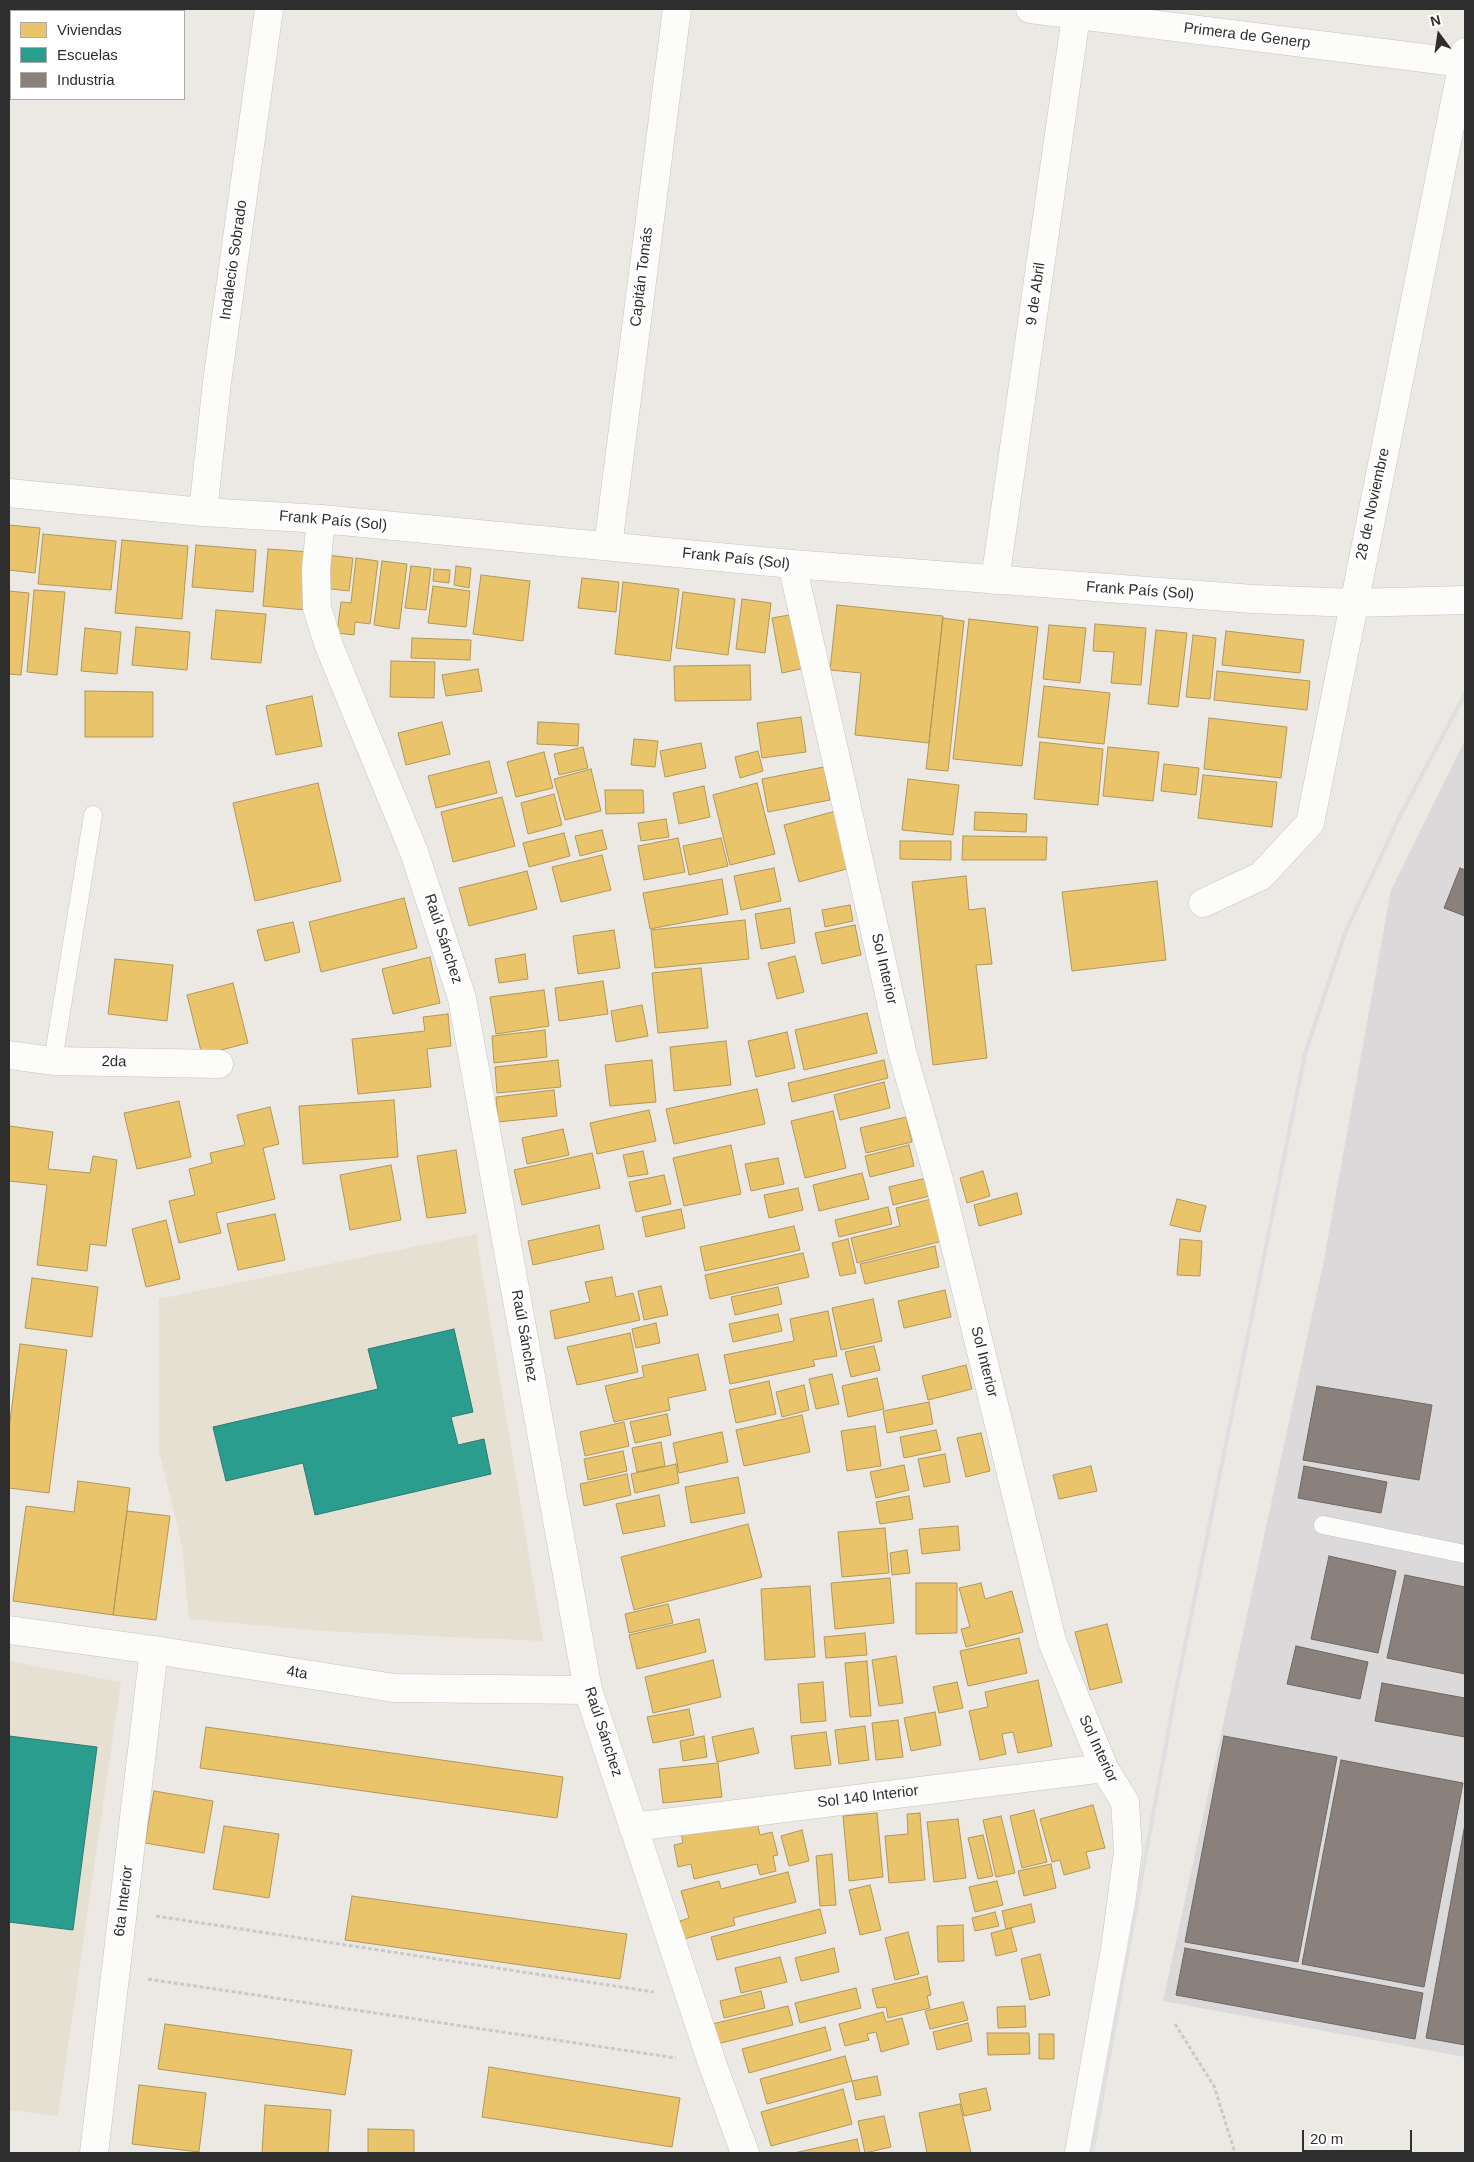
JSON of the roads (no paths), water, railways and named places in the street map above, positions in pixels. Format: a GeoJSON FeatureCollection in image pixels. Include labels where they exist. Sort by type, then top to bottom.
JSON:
{"type":"FeatureCollection","features":[{"type":"Feature","properties":{"kind":"street","name":"Indalecio Sobrado"},"geometry":{"type":"LineString","coordinates":[[203,512],[217,382],[269,9]]}},
{"type":"Feature","properties":{"kind":"street","name":"Capitán Tomás"},"geometry":{"type":"LineString","coordinates":[[608,546],[677,9]]}},
{"type":"Feature","properties":{"kind":"street","name":"Primera de Generp"},"geometry":{"type":"LineString","coordinates":[[1030,9],[1076,12],[1464,58]]}},
{"type":"Feature","properties":{"kind":"street","name":"9 de Abril"},"geometry":{"type":"LineString","coordinates":[[995,580],[1076,12]]}},
{"type":"Feature","properties":{"kind":"street","name":"28 de Noviembre"},"geometry":{"type":"LineString","coordinates":[[1203,903],[1260,876],[1310,823],[1464,58]]}},
{"type":"Feature","properties":{"kind":"street","name":"Frank País (Sol)"},"geometry":{"type":"LineString","coordinates":[[9,493],[203,512],[321,518],[792,564],[995,580],[1254,599],[1353,603],[1465,600]]}},
{"type":"Feature","properties":{"kind":"street","name":"Raúl Sánchez"},"geometry":{"type":"LineString","coordinates":[[321,518],[316,569],[317,608],[329,646],[414,852],[462,998],[588,1690],[712,2063],[746,2153]]}},
{"type":"Feature","properties":{"kind":"street","name":"Sol Interior"},"geometry":{"type":"LineString","coordinates":[[792,564],[902,1051],[939,1180],[1052,1641],[1104,1768],[1125,1802],[1128,1851],[1115,1949],[1079,2153]]}},
{"type":"Feature","properties":{"kind":"street","name":"2da"},"geometry":{"type":"LineString","coordinates":[[9,1055],[53,1061],[219,1064]]}},
{"type":"Feature","properties":{"kind":"street","name":"4ta"},"geometry":{"type":"LineString","coordinates":[[9,1630],[154,1650],[394,1688],[588,1690]]}},
{"type":"Feature","properties":{"kind":"street","name":"6ta Interior"},"geometry":{"type":"LineString","coordinates":[[94,2153],[154,1650]]}},
{"type":"Feature","properties":{"kind":"street","name":"Sol 140 Interior"},"geometry":{"type":"LineString","coordinates":[[633,1826],[1104,1768]]}},
{"type":"Feature","properties":{"kind":"lane"},"geometry":{"type":"LineString","coordinates":[[53,1061],[93,814]]}},
{"type":"Feature","properties":{"kind":"lane"},"geometry":{"type":"LineString","coordinates":[[1323,1525],[1465,1554]]}},
{"type":"Feature","properties":{"kind":"railway"},"geometry":{"type":"LineString","coordinates":[[1091,2153],[1175,1695],[1305,1054],[1345,933],[1399,818],[1465,694]]}}]}
